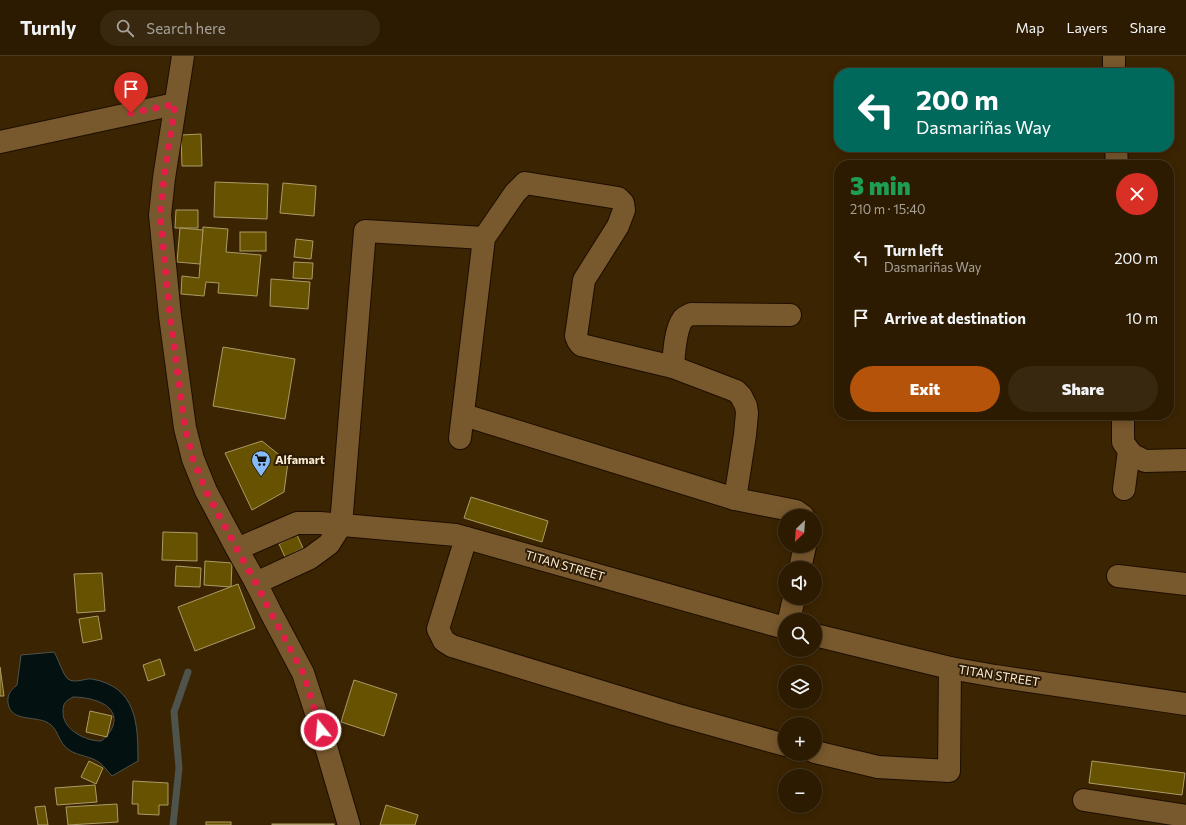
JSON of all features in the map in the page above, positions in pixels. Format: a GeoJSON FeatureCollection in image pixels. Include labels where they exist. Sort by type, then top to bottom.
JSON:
{"type":"FeatureCollection","features":[{"type":"Feature","properties":{"kind":"street"},"geometry":{"type":"LineString","coordinates":[[183,56],[164,178],[160,215],[170,316],[185,428],[193,459],[206,491],[303,673],[318,716],[349,825]]}},
{"type":"Feature","properties":{"kind":"street"},"geometry":{"type":"LineString","coordinates":[[1114,56],[1114,68]]}},
{"type":"Feature","properties":{"kind":"street"},"geometry":{"type":"LineString","coordinates":[[0,142],[175,104]]}},
{"type":"Feature","properties":{"kind":"street"},"geometry":{"type":"LineString","coordinates":[[460,438],[464,415],[484,238],[515,193],[525,183],[618,198],[623,203],[624,210],[618,226],[584,280],[576,336],[578,342],[581,345],[673,367],[736,391],[741,396],[746,406],[747,413],[735,499]]}},
{"type":"Feature","properties":{"kind":"street"},"geometry":{"type":"LineString","coordinates":[[256,583],[310,558],[329,544],[341,525],[365,231],[484,238]]}},
{"type":"Feature","properties":{"kind":"street"},"geometry":{"type":"LineString","coordinates":[[673,367],[675,345],[680,326],[683,319],[691,314],[790,315]]}},
{"type":"Feature","properties":{"kind":"street"},"geometry":{"type":"LineString","coordinates":[[464,415],[735,499],[786,509]]}},
{"type":"Feature","properties":{"kind":"street"},"geometry":{"type":"LineString","coordinates":[[1123,420],[1123,442],[1129,451],[1138,458],[1145,461],[1186,460]]}},
{"type":"Feature","properties":{"kind":"street"},"geometry":{"type":"LineString","coordinates":[[1124,488],[1129,451]]}},
{"type":"Feature","properties":{"kind":"street","name":"TITAN STREET"},"geometry":{"type":"LineString","coordinates":[[237,549],[297,523],[320,523],[456,535],[778,626]]}},
{"type":"Feature","properties":{"kind":"street"},"geometry":{"type":"LineString","coordinates":[[466,538],[438,630],[444,641],[452,646],[666,712],[778,742]]}},
{"type":"Feature","properties":{"kind":"street"},"geometry":{"type":"LineString","coordinates":[[1118,576],[1186,584]]}},
{"type":"Feature","properties":{"kind":"street","name":"TITAN STREET"},"geometry":{"type":"LineString","coordinates":[[822,637],[950,668],[1186,704]]}},
{"type":"Feature","properties":{"kind":"street"},"geometry":{"type":"LineString","coordinates":[[822,754],[878,767],[950,779],[950,668]]}},
{"type":"Feature","properties":{"kind":"street"},"geometry":{"type":"LineString","coordinates":[[1084,800],[1135,816],[1186,816]]}},
{"type":"Feature","properties":{"kind":"shaded area"},"geometry":{"type":"Polygon","coordinates":[[[54,652],[64,674],[68,679],[77,681],[92,679],[107,683],[118,690],[132,709],[137,734],[138,761],[112,776],[102,764],[89,757],[76,754],[65,747],[51,725],[40,720],[14,714],[10,710],[8,697],[17,685],[21,655],[54,652]],[[73,697],[64,704],[63,711],[66,724],[82,737],[101,741],[105,738],[113,726],[114,717],[112,712],[102,703],[87,698],[73,697]]]}},
{"type":"Feature","properties":{"kind":"building"},"geometry":{"type":"Polygon","coordinates":[[[201,134],[202,166],[182,166],[181,135],[201,134]]]}},
{"type":"Feature","properties":{"kind":"building"},"geometry":{"type":"Polygon","coordinates":[[[215,182],[268,184],[267,219],[214,217],[215,182]]]}},
{"type":"Feature","properties":{"kind":"building"},"geometry":{"type":"Polygon","coordinates":[[[283,183],[316,186],[314,216],[280,213],[283,183]]]}},
{"type":"Feature","properties":{"kind":"building"},"geometry":{"type":"Polygon","coordinates":[[[176,210],[198,210],[198,228],[175,228],[176,210]]]}},
{"type":"Feature","properties":{"kind":"building"},"geometry":{"type":"Polygon","coordinates":[[[203,227],[228,229],[226,252],[261,255],[257,296],[218,293],[219,283],[206,282],[204,296],[181,294],[182,276],[199,278],[203,227]]]}},
{"type":"Feature","properties":{"kind":"building"},"geometry":{"type":"Polygon","coordinates":[[[180,228],[203,230],[200,264],[177,262],[180,228]]]}},
{"type":"Feature","properties":{"kind":"building"},"geometry":{"type":"Polygon","coordinates":[[[240,232],[266,232],[266,251],[240,251],[240,232]]]}},
{"type":"Feature","properties":{"kind":"building"},"geometry":{"type":"Polygon","coordinates":[[[296,239],[313,241],[311,259],[294,257],[296,239]]]}},
{"type":"Feature","properties":{"kind":"building"},"geometry":{"type":"Polygon","coordinates":[[[294,262],[313,263],[312,279],[293,278],[294,262]]]}},
{"type":"Feature","properties":{"kind":"building"},"geometry":{"type":"Polygon","coordinates":[[[271,279],[310,282],[308,309],[270,306],[271,279]]]}},
{"type":"Feature","properties":{"kind":"building"},"geometry":{"type":"Polygon","coordinates":[[[223,347],[295,359],[285,419],[213,406],[223,347]]]}},
{"type":"Feature","properties":{"kind":"building","name":"Alfamart"},"geometry":{"type":"Polygon","coordinates":[[[262,441],[288,462],[284,492],[252,510],[225,453],[262,441]]]}},
{"type":"Feature","properties":{"kind":"building"},"geometry":{"type":"Polygon","coordinates":[[[471,497],[548,521],[542,542],[464,518],[471,497]]]}},
{"type":"Feature","properties":{"kind":"building"},"geometry":{"type":"Polygon","coordinates":[[[163,532],[197,533],[197,561],[162,560],[163,532]]]}},
{"type":"Feature","properties":{"kind":"building"},"geometry":{"type":"Polygon","coordinates":[[[297,535],[303,548],[285,557],[279,544],[297,535]]]}},
{"type":"Feature","properties":{"kind":"building"},"geometry":{"type":"Polygon","coordinates":[[[205,561],[232,563],[231,587],[204,585],[205,561]]]}},
{"type":"Feature","properties":{"kind":"building"},"geometry":{"type":"Polygon","coordinates":[[[176,566],[201,568],[200,587],[175,586],[176,566]]]}},
{"type":"Feature","properties":{"kind":"building"},"geometry":{"type":"Polygon","coordinates":[[[102,573],[105,611],[77,613],[74,574],[102,573]]]}},
{"type":"Feature","properties":{"kind":"building"},"geometry":{"type":"Polygon","coordinates":[[[238,584],[255,628],[195,651],[178,607],[238,584]]]}},
{"type":"Feature","properties":{"kind":"building"},"geometry":{"type":"Polygon","coordinates":[[[98,616],[102,639],[83,643],[79,619],[98,616]]]}},
{"type":"Feature","properties":{"kind":"building"},"geometry":{"type":"Polygon","coordinates":[[[160,659],[165,675],[148,681],[143,665],[160,659]]]}},
{"type":"Feature","properties":{"kind":"building"},"geometry":{"type":"Polygon","coordinates":[[[0,667],[4,696],[0,696],[0,667]]]}},
{"type":"Feature","properties":{"kind":"building"},"geometry":{"type":"Polygon","coordinates":[[[354,680],[397,694],[384,736],[341,722],[354,680]]]}},
{"type":"Feature","properties":{"kind":"building"},"geometry":{"type":"Polygon","coordinates":[[[90,711],[112,716],[107,737],[86,732],[90,711]]]}},
{"type":"Feature","properties":{"kind":"building"},"geometry":{"type":"Polygon","coordinates":[[[89,761],[103,768],[96,784],[81,777],[89,761]]]}},
{"type":"Feature","properties":{"kind":"building"},"geometry":{"type":"Polygon","coordinates":[[[1092,761],[1185,773],[1182,795],[1089,783],[1092,761]]]}},
{"type":"Feature","properties":{"kind":"building"},"geometry":{"type":"Polygon","coordinates":[[[133,781],[168,783],[168,805],[159,805],[159,815],[138,814],[138,804],[132,804],[133,781]]]}},
{"type":"Feature","properties":{"kind":"building"},"geometry":{"type":"Polygon","coordinates":[[[95,785],[97,802],[57,805],[55,788],[95,785]]]}},
{"type":"Feature","properties":{"kind":"building"},"geometry":{"type":"Polygon","coordinates":[[[117,804],[118,822],[68,825],[66,807],[117,804]]]}},
{"type":"Feature","properties":{"kind":"building"},"geometry":{"type":"Polygon","coordinates":[[[386,805],[418,815],[415,825],[380,825],[386,805]]]}},
{"type":"Feature","properties":{"kind":"building"},"geometry":{"type":"Polygon","coordinates":[[[45,806],[48,825],[38,825],[35,807],[45,806]]]}},
{"type":"Feature","properties":{"kind":"building"},"geometry":{"type":"Polygon","coordinates":[[[206,822],[231,822],[231,825],[206,825],[206,822]]]}},
{"type":"Feature","properties":{"kind":"building"},"geometry":{"type":"Polygon","coordinates":[[[334,824],[334,825],[272,825],[334,824]]]}},
{"type":"Feature","properties":{"kind":"waterway"},"geometry":{"type":"LineString","coordinates":[[173,825],[179,768],[174,712],[188,672]]}},
{"type":"Feature","properties":{"kind":"place","name":"Alfamart"},"geometry":{"type":"Point","coordinates":[261,477]}},
{"type":"Feature","properties":{"kind":"route"},"geometry":{"type":"LineString","coordinates":[[131,113],[175,104],[160,215],[170,316],[185,428],[193,459],[206,491],[303,673],[318,716],[321,730]]}}]}
